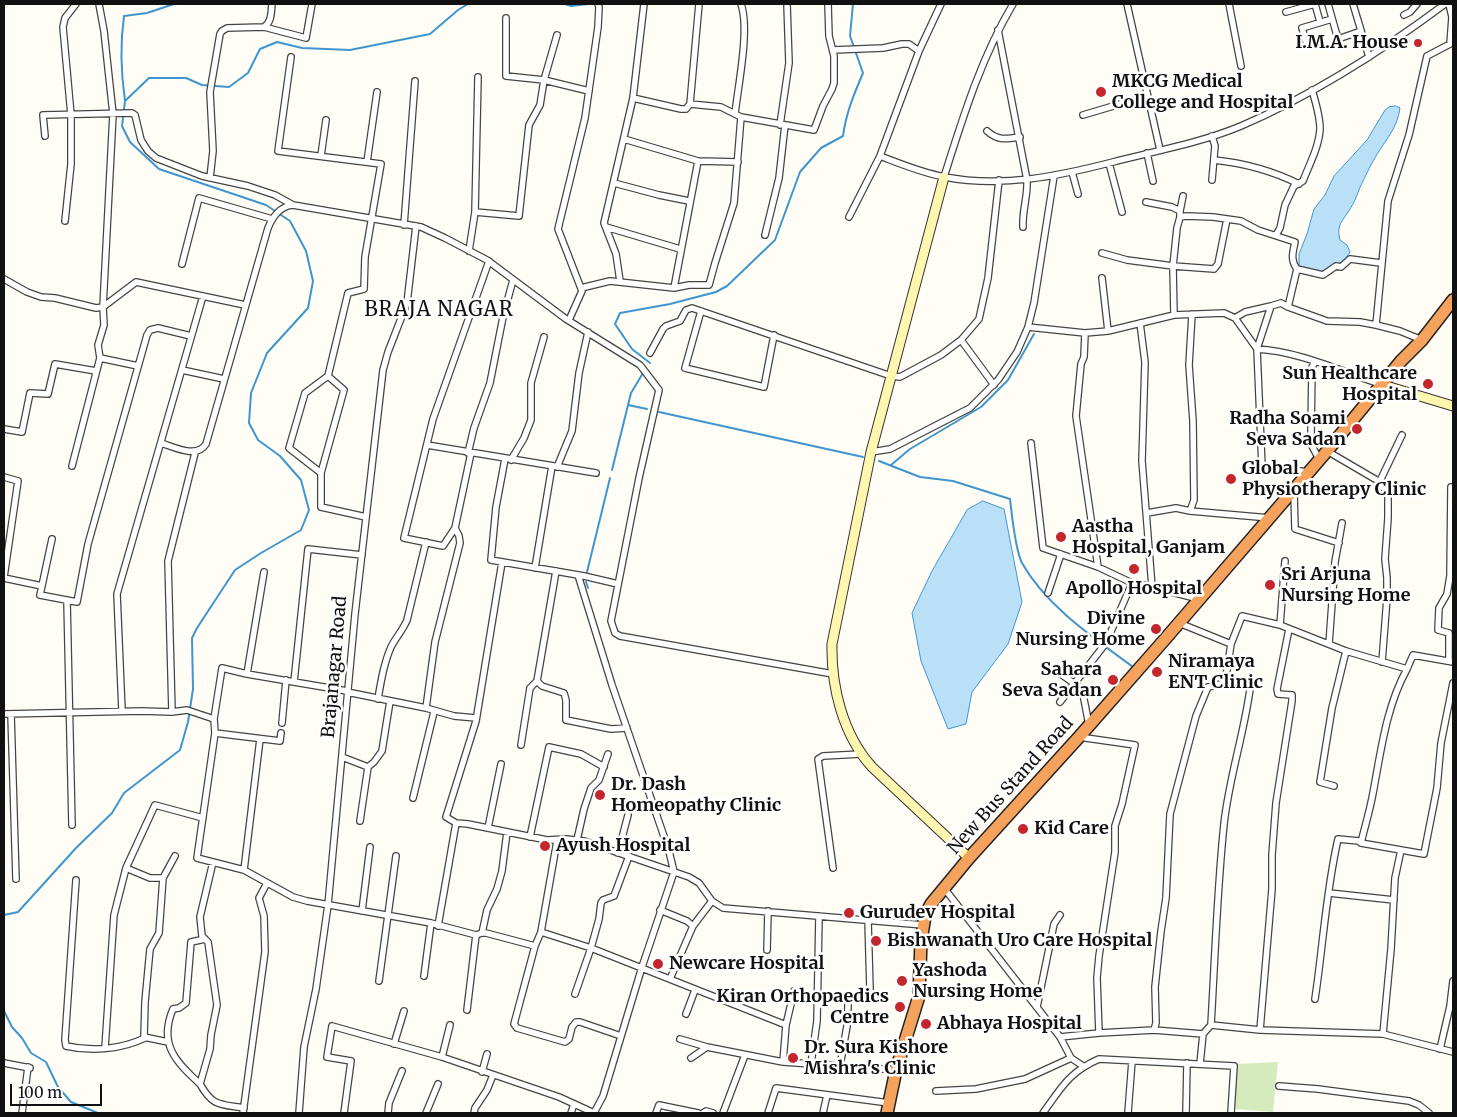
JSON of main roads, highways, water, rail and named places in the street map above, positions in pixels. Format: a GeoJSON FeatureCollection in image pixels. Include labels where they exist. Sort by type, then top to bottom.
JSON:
{"type":"FeatureCollection","features":[{"type":"Feature","properties":{"kind":"highway","name":"New Bus Stand Road"},"geometry":{"type":"LineString","coordinates":[[888,1108],[896,1070],[920,996],[921,941],[925,916],[931,904],[969,858],[1079,737],[1270,518],[1401,362],[1422,340],[1453,300]]}},
{"type":"Feature","properties":{"kind":"water"},"geometry":{"type":"Polygon","coordinates":[[[1396,106],[1400,108],[1394,128],[1372,162],[1354,203],[1339,227],[1340,240],[1347,245],[1350,252],[1341,264],[1330,270],[1315,272],[1304,269],[1299,266],[1299,254],[1314,209],[1325,195],[1334,176],[1367,140],[1385,110],[1396,106]]]}},
{"type":"Feature","properties":{"kind":"water"},"geometry":{"type":"Polygon","coordinates":[[[983,501],[1004,509],[1022,602],[1008,644],[972,692],[966,724],[948,729],[921,661],[912,613],[932,571],[967,510],[983,501]]]}},
{"type":"Feature","properties":{"kind":"waterway"},"geometry":{"type":"LineString","coordinates":[[125,101],[122,59],[124,16],[147,13],[174,4]]}},
{"type":"Feature","properties":{"kind":"waterway"},"geometry":{"type":"LineString","coordinates":[[4,915],[18,912],[76,848],[112,813],[124,793],[180,750],[188,722],[193,689],[192,638],[197,628],[235,570],[301,530],[309,510],[301,480],[280,456],[258,440],[249,423],[251,393],[267,353],[308,308],[313,281],[306,251],[290,221],[266,205],[159,169],[130,142],[122,126],[125,101],[149,78],[186,78],[202,85],[229,87],[248,73],[260,49],[277,42],[302,48],[350,50],[430,34],[468,4]]}},
{"type":"Feature","properties":{"kind":"waterway"},"geometry":{"type":"LineString","coordinates":[[565,4],[571,6],[588,4]]}},
{"type":"Feature","properties":{"kind":"waterway"},"geometry":{"type":"LineString","coordinates":[[650,363],[632,349],[615,324],[620,313],[670,304],[716,292],[727,286],[775,240],[800,172],[821,148],[843,136],[848,111],[863,73],[850,36],[853,4]]}},
{"type":"Feature","properties":{"kind":"waterway"},"geometry":{"type":"LineString","coordinates":[[891,465],[910,449],[981,407],[1008,380],[1034,334]]}},
{"type":"Feature","properties":{"kind":"waterway"},"geometry":{"type":"LineString","coordinates":[[612,470],[631,393],[643,373]]}},
{"type":"Feature","properties":{"kind":"waterway"},"geometry":{"type":"LineString","coordinates":[[628,405],[647,409]]}},
{"type":"Feature","properties":{"kind":"waterway"},"geometry":{"type":"LineString","coordinates":[[659,412],[863,457]]}},
{"type":"Feature","properties":{"kind":"waterway"},"geometry":{"type":"LineString","coordinates":[[879,461],[920,477],[953,481],[1010,499],[1017,549],[1022,563],[1032,579],[1057,607],[1133,667]]}},
{"type":"Feature","properties":{"kind":"waterway"},"geometry":{"type":"LineString","coordinates":[[587,572],[610,478]]}},
{"type":"Feature","properties":{"kind":"waterway"},"geometry":{"type":"LineString","coordinates":[[586,582],[588,588]]}},
{"type":"Feature","properties":{"kind":"waterway"},"geometry":{"type":"LineString","coordinates":[[4,1011],[12,1027],[22,1038],[31,1053],[46,1062],[58,1087],[71,1102],[98,1113]]}},
{"type":"Feature","properties":{"kind":"place","name":"I.M.A. House"},"geometry":{"type":"Point","coordinates":[1418,43]}},
{"type":"Feature","properties":{"kind":"place","name":"MKCG Medical College and Hospital"},"geometry":{"type":"Point","coordinates":[1101,92]}},
{"type":"Feature","properties":{"kind":"place","name":"Sun Healthcare Hospital"},"geometry":{"type":"Point","coordinates":[1428,384]}},
{"type":"Feature","properties":{"kind":"place","name":"Radha Soami Seva Sadan"},"geometry":{"type":"Point","coordinates":[1357,429]}},
{"type":"Feature","properties":{"kind":"place","name":"Global Physiotherapy Clinic"},"geometry":{"type":"Point","coordinates":[1231,479]}},
{"type":"Feature","properties":{"kind":"place","name":"Aastha Hospital, Ganjam"},"geometry":{"type":"Point","coordinates":[1061,537]}},
{"type":"Feature","properties":{"kind":"place","name":"Apollo Hospital"},"geometry":{"type":"Point","coordinates":[1134,569]}},
{"type":"Feature","properties":{"kind":"place","name":"Sri Arjuna Nursing Home"},"geometry":{"type":"Point","coordinates":[1270,585]}},
{"type":"Feature","properties":{"kind":"place","name":"Divine Nursing Home"},"geometry":{"type":"Point","coordinates":[1156,629]}},
{"type":"Feature","properties":{"kind":"place","name":"Niramaya ENT Clinic"},"geometry":{"type":"Point","coordinates":[1157,672]}},
{"type":"Feature","properties":{"kind":"place","name":"Sahara Seva Sadan"},"geometry":{"type":"Point","coordinates":[1113,680]}},
{"type":"Feature","properties":{"kind":"place","name":"Dr. Dash Homeopathy Clinic"},"geometry":{"type":"Point","coordinates":[600,795]}},
{"type":"Feature","properties":{"kind":"place","name":"Kid Care"},"geometry":{"type":"Point","coordinates":[1023,829]}},
{"type":"Feature","properties":{"kind":"place","name":"Ayush Hospital"},"geometry":{"type":"Point","coordinates":[545,846]}},
{"type":"Feature","properties":{"kind":"place","name":"Gurudev Hospital"},"geometry":{"type":"Point","coordinates":[849,913]}},
{"type":"Feature","properties":{"kind":"place","name":"Bishwanath Uro Care Hospital"},"geometry":{"type":"Point","coordinates":[876,941]}},
{"type":"Feature","properties":{"kind":"place","name":"Newcare Hospital"},"geometry":{"type":"Point","coordinates":[658,964]}},
{"type":"Feature","properties":{"kind":"place","name":"Yashoda Nursing Home"},"geometry":{"type":"Point","coordinates":[902,981]}},
{"type":"Feature","properties":{"kind":"place","name":"Kiran Orthopaedics Centre"},"geometry":{"type":"Point","coordinates":[900,1007]}},
{"type":"Feature","properties":{"kind":"place","name":"Abhaya Hospital"},"geometry":{"type":"Point","coordinates":[926,1024]}},
{"type":"Feature","properties":{"kind":"place","name":"Dr. Sura Kishore Mishra's Clinic"},"geometry":{"type":"Point","coordinates":[793,1058]}},
{"type":"Feature","properties":{"kind":"district","name":"BRAJA NAGAR"},"geometry":{"type":"Point","coordinates":[439,310]}}]}
